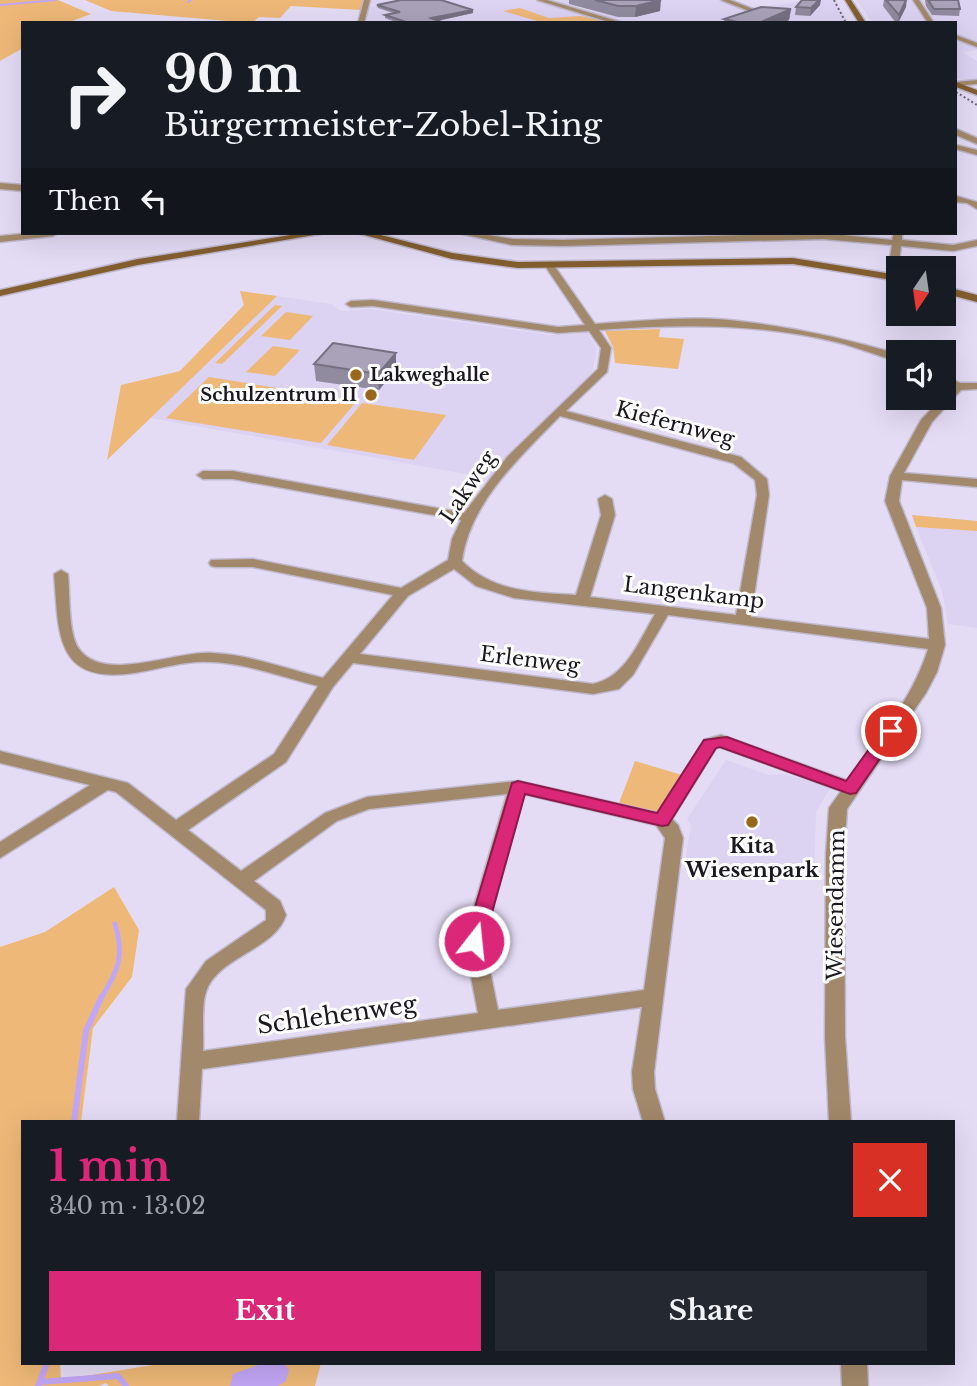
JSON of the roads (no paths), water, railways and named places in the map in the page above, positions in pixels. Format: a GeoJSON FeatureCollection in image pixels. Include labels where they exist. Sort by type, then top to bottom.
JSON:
{"type":"FeatureCollection","features":[{"type":"Feature","properties":{"kind":"main road"},"geometry":{"type":"LineString","coordinates":[[848,0],[862,21]]}},
{"type":"Feature","properties":{"kind":"main road"},"geometry":{"type":"LineString","coordinates":[[957,84],[977,93]]}},
{"type":"Feature","properties":{"kind":"main road"},"geometry":{"type":"LineString","coordinates":[[0,293],[92,271],[309,235]]}},
{"type":"Feature","properties":{"kind":"main road"},"geometry":{"type":"LineString","coordinates":[[371,235],[484,261],[550,266],[793,261],[886,276]]}},
{"type":"Feature","properties":{"kind":"main road"},"geometry":{"type":"LineString","coordinates":[[956,293],[977,299]]}},
{"type":"Feature","properties":{"kind":"street"},"geometry":{"type":"LineString","coordinates":[[362,21],[367,0]]}},
{"type":"Feature","properties":{"kind":"street"},"geometry":{"type":"LineString","coordinates":[[540,0],[614,21]]}},
{"type":"Feature","properties":{"kind":"street"},"geometry":{"type":"LineString","coordinates":[[724,0],[755,11],[731,21]]}},
{"type":"Feature","properties":{"kind":"street"},"geometry":{"type":"LineString","coordinates":[[916,0],[931,21]]}},
{"type":"Feature","properties":{"kind":"street"},"geometry":{"type":"LineString","coordinates":[[957,37],[977,45]]}},
{"type":"Feature","properties":{"kind":"street"},"geometry":{"type":"LineString","coordinates":[[957,84],[977,82]]}},
{"type":"Feature","properties":{"kind":"street"},"geometry":{"type":"LineString","coordinates":[[957,132],[977,141]]}},
{"type":"Feature","properties":{"kind":"street"},"geometry":{"type":"LineString","coordinates":[[957,147],[976,156]]}},
{"type":"Feature","properties":{"kind":"street"},"geometry":{"type":"LineString","coordinates":[[0,186],[21,188]]}},
{"type":"Feature","properties":{"kind":"street"},"geometry":{"type":"LineString","coordinates":[[957,199],[975,201]]}},
{"type":"Feature","properties":{"kind":"street"},"geometry":{"type":"LineString","coordinates":[[0,239],[35,235]]}},
{"type":"Feature","properties":{"kind":"street"},"geometry":{"type":"LineString","coordinates":[[474,235],[512,242],[570,238],[898,238],[953,248],[977,256]]}},
{"type":"Feature","properties":{"kind":"street"},"geometry":{"type":"LineString","coordinates":[[897,256],[898,238]]}},
{"type":"Feature","properties":{"kind":"street"},"geometry":{"type":"LineString","coordinates":[[953,248],[977,243]]}},
{"type":"Feature","properties":{"kind":"street","name":"Lakweg"},"geometry":{"type":"LineString","coordinates":[[455,562],[454,551],[469,518],[534,434],[603,370],[606,348],[550,266]]}},
{"type":"Feature","properties":{"kind":"street"},"geometry":{"type":"LineString","coordinates":[[351,304],[373,303],[558,330],[662,322],[742,325],[835,340],[886,355]]}},
{"type":"Feature","properties":{"kind":"street"},"geometry":{"type":"LineString","coordinates":[[958,387],[977,386]]}},
{"type":"Feature","properties":{"kind":"street","name":"Wiesendamm"},"geometry":{"type":"LineString","coordinates":[[840,1120],[835,1037],[835,854],[838,808],[918,693],[929,672],[937,645],[934,608],[892,501],[896,476],[927,420],[958,387]]}},
{"type":"Feature","properties":{"kind":"street","name":"Kiefernweg"},"geometry":{"type":"LineString","coordinates":[[558,412],[737,460],[761,480],[763,495],[743,620]]}},
{"type":"Feature","properties":{"kind":"street"},"geometry":{"type":"LineString","coordinates":[[203,475],[233,475],[469,518]]}},
{"type":"Feature","properties":{"kind":"street"},"geometry":{"type":"LineString","coordinates":[[896,476],[977,483]]}},
{"type":"Feature","properties":{"kind":"street"},"geometry":{"type":"LineString","coordinates":[[582,600],[608,515],[605,499]]}},
{"type":"Feature","properties":{"kind":"street"},"geometry":{"type":"LineString","coordinates":[[216,563],[253,562],[403,593]]}},
{"type":"Feature","properties":{"kind":"street"},"geometry":{"type":"LineString","coordinates":[[176,829],[280,758],[327,684],[403,593],[455,562]]}},
{"type":"Feature","properties":{"kind":"street","name":"Langenkamp"},"geometry":{"type":"LineString","coordinates":[[455,562],[476,581],[527,596],[582,600],[937,645]]}},
{"type":"Feature","properties":{"kind":"street"},"geometry":{"type":"LineString","coordinates":[[61,574],[69,646],[74,654],[92,664],[132,669],[177,659],[211,658],[327,684]]}},
{"type":"Feature","properties":{"kind":"street","name":"Erlenweg"},"geometry":{"type":"LineString","coordinates":[[351,657],[593,689],[613,685],[628,672],[664,610]]}},
{"type":"Feature","properties":{"kind":"street"},"geometry":{"type":"LineString","coordinates":[[662,820],[710,744],[721,741],[850,788]]}},
{"type":"Feature","properties":{"kind":"street"},"geometry":{"type":"LineString","coordinates":[[0,757],[122,787],[273,906],[277,915],[274,924],[213,967],[196,989],[188,1120]]}},
{"type":"Feature","properties":{"kind":"street"},"geometry":{"type":"LineString","coordinates":[[0,851],[106,783]]}},
{"type":"Feature","properties":{"kind":"street"},"geometry":{"type":"LineString","coordinates":[[241,880],[331,817],[367,803],[518,787],[662,820],[672,830],[674,838],[643,1072],[644,1089],[653,1120]]}},
{"type":"Feature","properties":{"kind":"street"},"geometry":{"type":"LineString","coordinates":[[490,1020],[474,941],[518,787]]}},
{"type":"Feature","properties":{"kind":"street","name":"Schlehenweg"},"geometry":{"type":"LineString","coordinates":[[191,1062],[652,997]]}},
{"type":"Feature","properties":{"kind":"street"},"geometry":{"type":"LineString","coordinates":[[854,1365],[855,1386]]}},
{"type":"Feature","properties":{"kind":"waterway"},"geometry":{"type":"LineString","coordinates":[[0,5],[56,0]]}},
{"type":"Feature","properties":{"kind":"waterway"},"geometry":{"type":"LineString","coordinates":[[101,997],[112,980],[118,962],[119,945],[115,924]]}},
{"type":"Feature","properties":{"kind":"waterway"},"geometry":{"type":"LineString","coordinates":[[74,1120],[86,1031],[101,997]]}},
{"type":"Feature","properties":{"kind":"waterway"},"geometry":{"type":"LineString","coordinates":[[38,1386],[46,1365]]}},
{"type":"Feature","properties":{"kind":"waterway"},"geometry":{"type":"LineString","coordinates":[[41,1382],[118,1376],[126,1386]]}},
{"type":"Feature","properties":{"kind":"railway"},"geometry":{"type":"LineString","coordinates":[[834,0],[845,21]]}},
{"type":"Feature","properties":{"kind":"railway"},"geometry":{"type":"LineString","coordinates":[[957,93],[977,105]]}},
{"type":"Feature","properties":{"kind":"place","name":"Lakweghalle"},"geometry":{"type":"Point","coordinates":[356,375]}},
{"type":"Feature","properties":{"kind":"place","name":"Schulzentrum II"},"geometry":{"type":"Point","coordinates":[371,395]}},
{"type":"Feature","properties":{"kind":"place","name":"Kita Wiesenpark"},"geometry":{"type":"Point","coordinates":[752,822]}}]}
